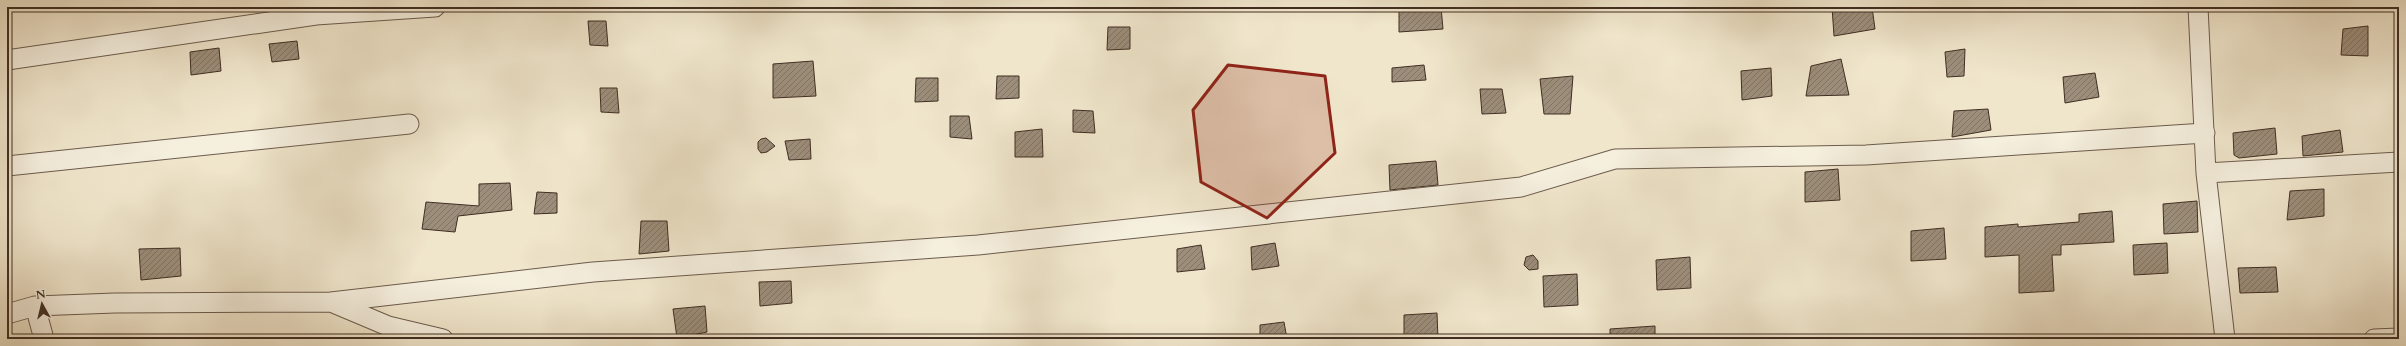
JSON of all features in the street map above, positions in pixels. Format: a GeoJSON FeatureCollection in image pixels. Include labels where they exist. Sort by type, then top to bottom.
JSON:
{"type":"FeatureCollection","features":[{"type":"Feature","properties":{"kind":"street"},"geometry":{"type":"LineString","coordinates":[[7,60],[316,15],[435,7]]}},
{"type":"Feature","properties":{"kind":"street"},"geometry":{"type":"LineString","coordinates":[[2198,7],[2206,173],[2225,339]]}},
{"type":"Feature","properties":{"kind":"street"},"geometry":{"type":"LineString","coordinates":[[7,166],[409,124]]}},
{"type":"Feature","properties":{"kind":"street"},"geometry":{"type":"LineString","coordinates":[[7,314],[35,306],[115,303],[331,302],[593,272],[978,245],[1521,187],[1615,159],[1866,155],[2205,133]]}},
{"type":"Feature","properties":{"kind":"street"},"geometry":{"type":"LineString","coordinates":[[2206,173],[2399,162]]}},
{"type":"Feature","properties":{"kind":"street"},"geometry":{"type":"LineString","coordinates":[[331,302],[388,326],[443,339]]}},
{"type":"Feature","properties":{"kind":"street"},"geometry":{"type":"LineString","coordinates":[[35,306],[44,339]]}},
{"type":"Feature","properties":{"kind":"street"},"geometry":{"type":"LineString","coordinates":[[2374,339],[2399,338]]}},
{"type":"Feature","properties":{"kind":"highlighted area"},"geometry":{"type":"Polygon","coordinates":[[[1228,65],[1325,76],[1335,153],[1267,218],[1201,182],[1193,110],[1228,65]]]}},
{"type":"Feature","properties":{"kind":"building"},"geometry":{"type":"Polygon","coordinates":[[[1399,7],[1441,7],[1443,29],[1399,32],[1399,7]]]}},
{"type":"Feature","properties":{"kind":"building"},"geometry":{"type":"Polygon","coordinates":[[[1832,7],[1872,7],[1875,29],[1834,36],[1832,7]]]}},
{"type":"Feature","properties":{"kind":"building"},"geometry":{"type":"Polygon","coordinates":[[[588,21],[606,21],[608,46],[590,45],[588,21]]]}},
{"type":"Feature","properties":{"kind":"building"},"geometry":{"type":"Polygon","coordinates":[[[2368,26],[2368,56],[2341,55],[2343,29],[2368,26]]]}},
{"type":"Feature","properties":{"kind":"building"},"geometry":{"type":"Polygon","coordinates":[[[1108,27],[1130,27],[1130,49],[1107,50],[1108,27]]]}},
{"type":"Feature","properties":{"kind":"building"},"geometry":{"type":"Polygon","coordinates":[[[297,41],[299,59],[272,62],[269,44],[297,41]]]}},
{"type":"Feature","properties":{"kind":"building"},"geometry":{"type":"Polygon","coordinates":[[[219,48],[221,71],[191,75],[190,52],[219,48]]]}},
{"type":"Feature","properties":{"kind":"building"},"geometry":{"type":"Polygon","coordinates":[[[1965,49],[1964,76],[1947,77],[1945,52],[1965,49]]]}},
{"type":"Feature","properties":{"kind":"building"},"geometry":{"type":"Polygon","coordinates":[[[1841,59],[1849,95],[1806,96],[1811,66],[1841,59]]]}},
{"type":"Feature","properties":{"kind":"building"},"geometry":{"type":"Polygon","coordinates":[[[813,61],[816,96],[773,98],[773,64],[813,61]]]}},
{"type":"Feature","properties":{"kind":"building"},"geometry":{"type":"Polygon","coordinates":[[[1424,65],[1426,80],[1392,82],[1392,68],[1424,65]]]}},
{"type":"Feature","properties":{"kind":"building"},"geometry":{"type":"Polygon","coordinates":[[[1771,68],[1772,96],[1742,100],[1741,71],[1771,68]]]}},
{"type":"Feature","properties":{"kind":"building"},"geometry":{"type":"Polygon","coordinates":[[[2095,73],[2099,97],[2065,103],[2063,77],[2095,73]]]}},
{"type":"Feature","properties":{"kind":"building"},"geometry":{"type":"Polygon","coordinates":[[[997,76],[1019,76],[1019,98],[996,99],[997,76]]]}},
{"type":"Feature","properties":{"kind":"building"},"geometry":{"type":"Polygon","coordinates":[[[1573,76],[1570,114],[1544,114],[1540,79],[1573,76]]]}},
{"type":"Feature","properties":{"kind":"building"},"geometry":{"type":"Polygon","coordinates":[[[916,78],[938,78],[938,101],[915,102],[916,78]]]}},
{"type":"Feature","properties":{"kind":"building"},"geometry":{"type":"Polygon","coordinates":[[[600,88],[617,88],[619,113],[601,112],[600,88]]]}},
{"type":"Feature","properties":{"kind":"building"},"geometry":{"type":"Polygon","coordinates":[[[1480,89],[1502,89],[1506,113],[1482,114],[1480,89]]]}},
{"type":"Feature","properties":{"kind":"building"},"geometry":{"type":"Polygon","coordinates":[[[1988,109],[1991,130],[1952,137],[1954,111],[1988,109]]]}},
{"type":"Feature","properties":{"kind":"building"},"geometry":{"type":"Polygon","coordinates":[[[1073,110],[1093,111],[1095,133],[1073,132],[1073,110]]]}},
{"type":"Feature","properties":{"kind":"building"},"geometry":{"type":"Polygon","coordinates":[[[950,116],[969,116],[972,139],[950,137],[950,116]]]}},
{"type":"Feature","properties":{"kind":"building"},"geometry":{"type":"Polygon","coordinates":[[[2275,128],[2277,154],[2239,158],[2234,155],[2233,133],[2275,128]]]}},
{"type":"Feature","properties":{"kind":"building"},"geometry":{"type":"Polygon","coordinates":[[[1042,129],[1043,157],[1015,157],[1015,132],[1042,129]]]}},
{"type":"Feature","properties":{"kind":"building"},"geometry":{"type":"Polygon","coordinates":[[[2340,130],[2343,152],[2303,156],[2302,136],[2340,130]]]}},
{"type":"Feature","properties":{"kind":"building"},"geometry":{"type":"Polygon","coordinates":[[[766,138],[775,146],[767,152],[761,153],[758,149],[758,142],[761,139],[766,138]]]}},
{"type":"Feature","properties":{"kind":"building"},"geometry":{"type":"Polygon","coordinates":[[[810,139],[811,159],[789,160],[785,141],[810,139]]]}},
{"type":"Feature","properties":{"kind":"building"},"geometry":{"type":"Polygon","coordinates":[[[1436,161],[1438,185],[1390,190],[1389,165],[1436,161]]]}},
{"type":"Feature","properties":{"kind":"building"},"geometry":{"type":"Polygon","coordinates":[[[1838,169],[1840,200],[1805,202],[1805,172],[1838,169]]]}},
{"type":"Feature","properties":{"kind":"building"},"geometry":{"type":"Polygon","coordinates":[[[510,183],[512,210],[458,216],[455,232],[422,229],[426,202],[479,206],[479,184],[510,183]]]}},
{"type":"Feature","properties":{"kind":"building"},"geometry":{"type":"Polygon","coordinates":[[[2324,189],[2324,216],[2287,220],[2290,191],[2324,189]]]}},
{"type":"Feature","properties":{"kind":"building"},"geometry":{"type":"Polygon","coordinates":[[[537,192],[557,193],[557,213],[534,214],[537,192]]]}},
{"type":"Feature","properties":{"kind":"building"},"geometry":{"type":"Polygon","coordinates":[[[2197,201],[2198,232],[2164,234],[2163,204],[2197,201]]]}},
{"type":"Feature","properties":{"kind":"building"},"geometry":{"type":"Polygon","coordinates":[[[2112,211],[2114,242],[2061,245],[2061,255],[2052,255],[2054,291],[2019,293],[2019,255],[1985,257],[1985,227],[2018,224],[2018,227],[2079,222],[2079,214],[2112,211]]]}},
{"type":"Feature","properties":{"kind":"building"},"geometry":{"type":"Polygon","coordinates":[[[641,221],[667,221],[669,251],[639,254],[641,221]]]}},
{"type":"Feature","properties":{"kind":"building"},"geometry":{"type":"Polygon","coordinates":[[[1944,228],[1946,259],[1911,261],[1911,231],[1944,228]]]}},
{"type":"Feature","properties":{"kind":"building"},"geometry":{"type":"Polygon","coordinates":[[[1275,243],[1279,266],[1252,270],[1251,247],[1275,243]]]}},
{"type":"Feature","properties":{"kind":"building"},"geometry":{"type":"Polygon","coordinates":[[[2167,243],[2168,273],[2134,275],[2133,245],[2167,243]]]}},
{"type":"Feature","properties":{"kind":"building"},"geometry":{"type":"Polygon","coordinates":[[[1201,245],[1205,269],[1177,272],[1177,249],[1201,245]]]}},
{"type":"Feature","properties":{"kind":"building"},"geometry":{"type":"Polygon","coordinates":[[[180,248],[181,276],[141,280],[139,249],[180,248]]]}},
{"type":"Feature","properties":{"kind":"building"},"geometry":{"type":"Polygon","coordinates":[[[1533,255],[1538,261],[1538,269],[1529,270],[1524,265],[1526,257],[1533,255]]]}},
{"type":"Feature","properties":{"kind":"building"},"geometry":{"type":"Polygon","coordinates":[[[1690,257],[1691,288],[1657,290],[1656,260],[1690,257]]]}},
{"type":"Feature","properties":{"kind":"building"},"geometry":{"type":"Polygon","coordinates":[[[2276,267],[2278,292],[2240,293],[2238,268],[2276,267]]]}},
{"type":"Feature","properties":{"kind":"building"},"geometry":{"type":"Polygon","coordinates":[[[1577,274],[1578,305],[1544,307],[1543,276],[1577,274]]]}},
{"type":"Feature","properties":{"kind":"building"},"geometry":{"type":"Polygon","coordinates":[[[791,281],[792,303],[760,306],[759,282],[791,281]]]}},
{"type":"Feature","properties":{"kind":"building"},"geometry":{"type":"Polygon","coordinates":[[[705,306],[707,332],[677,338],[673,309],[705,306]]]}},
{"type":"Feature","properties":{"kind":"building"},"geometry":{"type":"Polygon","coordinates":[[[1437,313],[1438,339],[1404,339],[1404,315],[1437,313]]]}},
{"type":"Feature","properties":{"kind":"building"},"geometry":{"type":"Polygon","coordinates":[[[1284,322],[1287,339],[1260,339],[1260,325],[1284,322]]]}},
{"type":"Feature","properties":{"kind":"building"},"geometry":{"type":"Polygon","coordinates":[[[1655,326],[1655,339],[1610,339],[1610,329],[1655,326]]]}}]}
